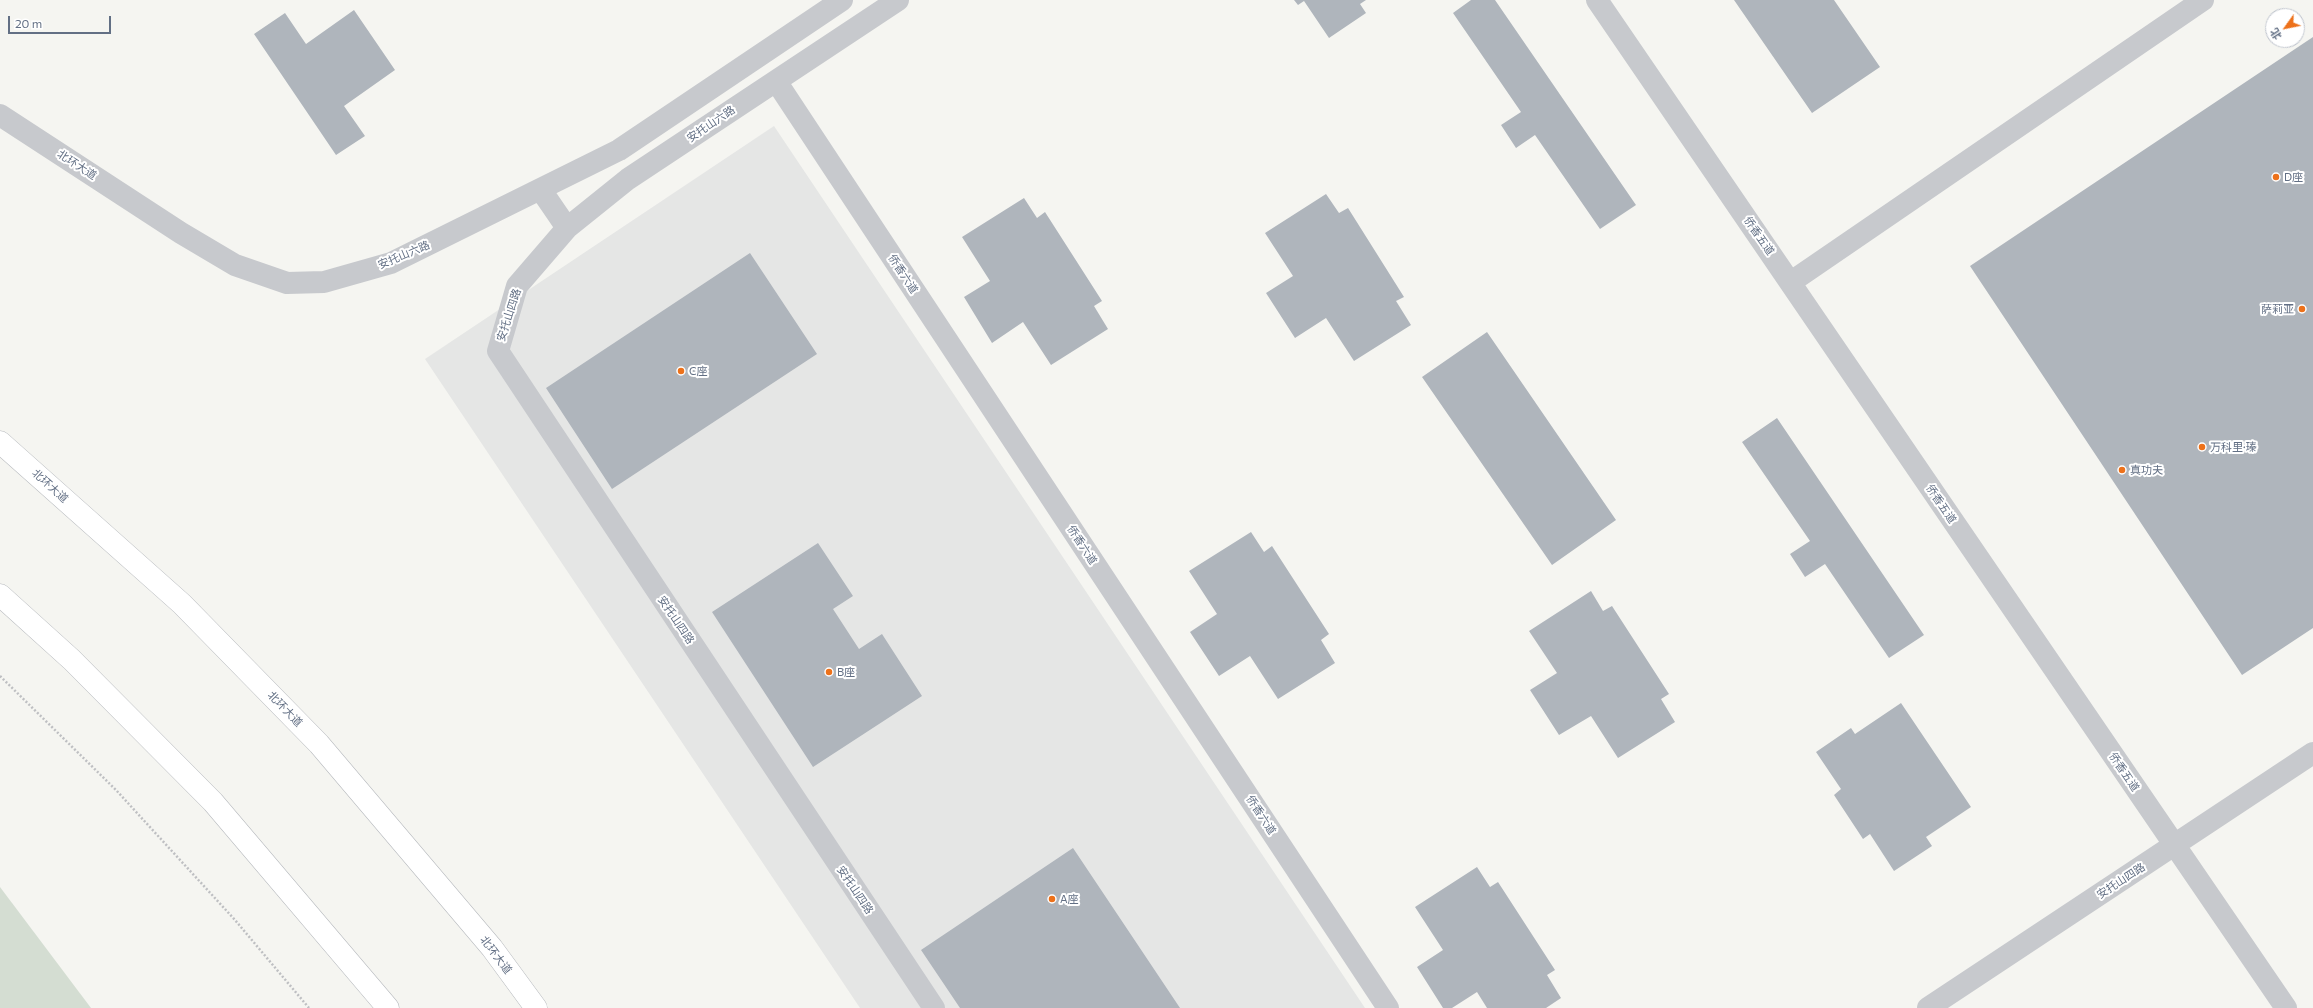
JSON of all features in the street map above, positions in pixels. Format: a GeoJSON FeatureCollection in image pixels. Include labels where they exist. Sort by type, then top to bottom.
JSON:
{"type":"FeatureCollection","features":[{"type":"Feature","properties":{"kind":"highway","name":"北环大道"},"geometry":{"type":"LineString","coordinates":[[0,442],[182,604],[319,744],[492,948],[536,1008]]}},
{"type":"Feature","properties":{"kind":"highway"},"geometry":{"type":"LineString","coordinates":[[0,596],[72,660],[213,802],[388,1008]]}},
{"type":"Feature","properties":{"kind":"street","name":"安托山六路"},"geometry":{"type":"LineString","coordinates":[[235,265],[287,283],[324,282],[391,263],[541,190],[619,150],[842,0]]}},
{"type":"Feature","properties":{"kind":"street","name":"安托山六路"},"geometry":{"type":"LineString","coordinates":[[567,228],[628,179],[898,0]]}},
{"type":"Feature","properties":{"kind":"street","name":"侨香五道"},"geometry":{"type":"LineString","coordinates":[[1597,0],[2286,1008]]}},
{"type":"Feature","properties":{"kind":"street"},"geometry":{"type":"LineString","coordinates":[[1791,282],[2203,0]]}},
{"type":"Feature","properties":{"kind":"street","name":"侨香六道"},"geometry":{"type":"LineString","coordinates":[[776,81],[1388,1008]]}},
{"type":"Feature","properties":{"kind":"street","name":"北环大道"},"geometry":{"type":"LineString","coordinates":[[0,115],[181,234],[235,265]]}},
{"type":"Feature","properties":{"kind":"street"},"geometry":{"type":"LineString","coordinates":[[541,190],[567,228]]}},
{"type":"Feature","properties":{"kind":"street","name":"安托山四路"},"geometry":{"type":"LineString","coordinates":[[567,228],[517,286],[498,351],[934,1008]]}},
{"type":"Feature","properties":{"kind":"street","name":"安托山四路"},"geometry":{"type":"LineString","coordinates":[[1928,1008],[2313,753]]}},
{"type":"Feature","properties":{"kind":"path"},"geometry":{"type":"LineString","coordinates":[[0,676],[116,790],[235,920],[309,1008]]}},
{"type":"Feature","properties":{"kind":"shaded area"},"geometry":{"type":"Polygon","coordinates":[[[774,126],[1365,1008],[860,1008],[425,359],[774,126]]]}},
{"type":"Feature","properties":{"kind":"shaded area"},"geometry":{"type":"Polygon","coordinates":[[[0,887],[91,1008],[0,1008],[0,887]]]}},
{"type":"Feature","properties":{"kind":"building"},"geometry":{"type":"Polygon","coordinates":[[[1294,0],[1366,0],[1360,4],[1366,13],[1329,38],[1304,1],[1298,5],[1294,0]]]}},
{"type":"Feature","properties":{"kind":"building"},"geometry":{"type":"Polygon","coordinates":[[[1471,0],[1495,0],[1636,205],[1600,229],[1535,135],[1516,148],[1501,125],[1521,112],[1453,13],[1471,0]]]}},
{"type":"Feature","properties":{"kind":"building"},"geometry":{"type":"Polygon","coordinates":[[[1734,0],[1834,0],[1880,67],[1812,113],[1734,0]]]}},
{"type":"Feature","properties":{"kind":"building"},"geometry":{"type":"Polygon","coordinates":[[[354,10],[395,70],[344,106],[365,136],[336,155],[254,34],[285,13],[306,44],[354,10]]]}},
{"type":"Feature","properties":{"kind":"building","name":"万科里·瑧"},"geometry":{"type":"Polygon","coordinates":[[[2313,37],[2313,628],[2242,675],[1970,266],[2297,48],[2305,48],[2305,42],[2313,37]]]}},
{"type":"Feature","properties":{"kind":"building"},"geometry":{"type":"Polygon","coordinates":[[[1326,194],[1339,213],[1348,208],[1404,297],[1396,301],[1411,325],[1354,361],[1326,318],[1295,338],[1266,293],[1293,276],[1265,233],[1326,194]]]}},
{"type":"Feature","properties":{"kind":"building"},"geometry":{"type":"Polygon","coordinates":[[[1024,198],[1037,218],[1045,212],[1102,301],[1094,306],[1108,329],[1051,365],[1023,322],[992,343],[964,297],[990,281],[962,237],[1024,198]]]}},
{"type":"Feature","properties":{"kind":"building","name":"C座"},"geometry":{"type":"Polygon","coordinates":[[[750,253],[817,354],[612,489],[546,388],[750,253]]]}},
{"type":"Feature","properties":{"kind":"building"},"geometry":{"type":"Polygon","coordinates":[[[1487,332],[1616,520],[1552,565],[1422,377],[1487,332]]]}},
{"type":"Feature","properties":{"kind":"building"},"geometry":{"type":"Polygon","coordinates":[[[1777,418],[1924,635],[1889,658],[1825,564],[1805,577],[1790,554],[1810,541],[1742,442],[1777,418]]]}},
{"type":"Feature","properties":{"kind":"building"},"geometry":{"type":"Polygon","coordinates":[[[1251,532],[1264,552],[1272,546],[1329,634],[1321,640],[1335,663],[1278,699],[1250,656],[1219,676],[1190,632],[1217,614],[1189,571],[1251,532]]]}},
{"type":"Feature","properties":{"kind":"building","name":"B座"},"geometry":{"type":"Polygon","coordinates":[[[818,543],[853,596],[833,609],[859,649],[882,634],[922,696],[813,767],[712,612],[818,543]]]}},
{"type":"Feature","properties":{"kind":"building"},"geometry":{"type":"Polygon","coordinates":[[[1591,591],[1603,611],[1612,606],[1669,694],[1661,699],[1675,722],[1618,758],[1591,716],[1559,735],[1530,690],[1557,673],[1529,631],[1591,591]]]}},
{"type":"Feature","properties":{"kind":"building"},"geometry":{"type":"Polygon","coordinates":[[[1901,703],[1971,807],[1926,837],[1932,846],[1894,871],[1870,834],[1863,839],[1834,795],[1841,789],[1816,752],[1851,728],[1855,734],[1901,703]]]}},
{"type":"Feature","properties":{"kind":"building","name":"A座"},"geometry":{"type":"Polygon","coordinates":[[[1073,848],[1180,1008],[960,1008],[921,950],[1073,848]]]}},
{"type":"Feature","properties":{"kind":"building"},"geometry":{"type":"Polygon","coordinates":[[[1477,867],[1490,887],[1498,882],[1555,970],[1547,975],[1561,998],[1546,1008],[1487,1008],[1477,992],[1452,1008],[1443,1008],[1417,967],[1443,950],[1415,907],[1477,867]]]}},
{"type":"Feature","properties":{"kind":"place","name":"D座"},"geometry":{"type":"Point","coordinates":[2276,177]}},
{"type":"Feature","properties":{"kind":"place","name":"萨莉亚"},"geometry":{"type":"Point","coordinates":[2302,309]}},
{"type":"Feature","properties":{"kind":"place","name":"C座"},"geometry":{"type":"Point","coordinates":[681,371]}},
{"type":"Feature","properties":{"kind":"place","name":"万科里·瑧"},"geometry":{"type":"Point","coordinates":[2202,447]}},
{"type":"Feature","properties":{"kind":"place","name":"真功夫"},"geometry":{"type":"Point","coordinates":[2122,470]}},
{"type":"Feature","properties":{"kind":"place","name":"B座"},"geometry":{"type":"Point","coordinates":[829,672]}},
{"type":"Feature","properties":{"kind":"place","name":"A座"},"geometry":{"type":"Point","coordinates":[1052,899]}}]}
